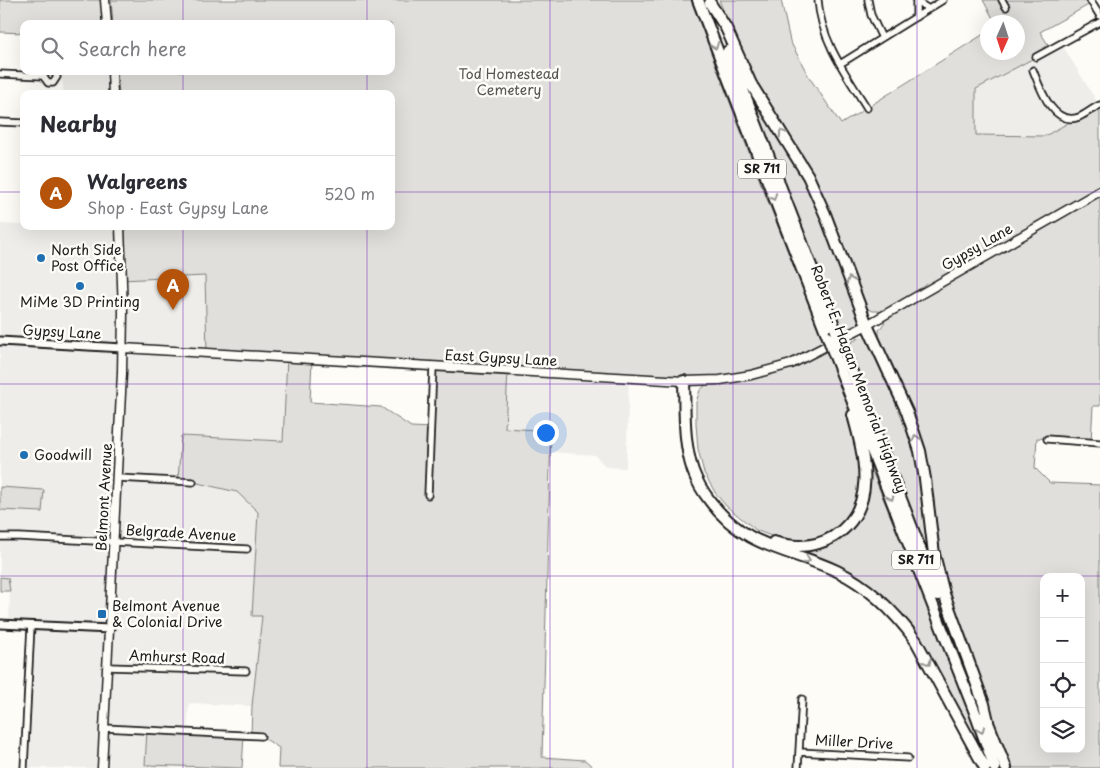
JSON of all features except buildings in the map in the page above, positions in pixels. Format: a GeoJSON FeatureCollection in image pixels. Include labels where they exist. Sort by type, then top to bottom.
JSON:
{"type":"FeatureCollection","features":[{"type":"Feature","properties":{"kind":"highway","name":"Robert E. Hagan Memorial Highway"},"geometry":{"type":"LineString","coordinates":[[698,0],[828,337],[839,351],[1006,768]]}},
{"type":"Feature","properties":{"kind":"highway","name":"Robert E. Hagan Memorial Highway"},"geometry":{"type":"LineString","coordinates":[[709,2],[835,328],[849,392],[995,768]]}},
{"type":"Feature","properties":{"kind":"highway"},"geometry":{"type":"LineString","coordinates":[[709,2],[726,28],[751,84],[808,176],[868,325],[908,412],[916,436],[925,480],[934,554],[944,594],[984,704],[988,722]]}},
{"type":"Feature","properties":{"kind":"highway"},"geometry":{"type":"LineString","coordinates":[[687,381],[693,452],[697,467],[710,493],[744,527],[770,541],[795,546],[808,546],[829,539],[846,528],[859,509],[863,496],[864,464],[849,392]]}},
{"type":"Feature","properties":{"kind":"highway"},"geometry":{"type":"LineString","coordinates":[[687,381],[686,439],[688,455],[703,492],[732,525],[757,541],[836,571],[869,591],[886,606],[916,641],[985,768]]}},
{"type":"Feature","properties":{"kind":"main road"},"geometry":{"type":"LineString","coordinates":[[105,0],[108,20]]}},
{"type":"Feature","properties":{"kind":"main road"},"geometry":{"type":"LineString","coordinates":[[112,75],[113,90]]}},
{"type":"Feature","properties":{"kind":"main road","name":"Gypsy Lane"},"geometry":{"type":"LineString","coordinates":[[868,325],[1100,191]]}},
{"type":"Feature","properties":{"kind":"main road","name":"Belmont Avenue"},"geometry":{"type":"LineString","coordinates":[[102,768],[123,348],[120,230]]}},
{"type":"Feature","properties":{"kind":"main road","name":"East Gypsy Lane"},"geometry":{"type":"LineString","coordinates":[[123,348],[687,381],[720,380],[751,375],[791,364],[868,325]]}},
{"type":"Feature","properties":{"kind":"street"},"geometry":{"type":"LineString","coordinates":[[818,0],[826,36],[840,64],[867,108]]}},
{"type":"Feature","properties":{"kind":"street"},"geometry":{"type":"LineString","coordinates":[[868,0],[871,15],[882,38]]}},
{"type":"Feature","properties":{"kind":"street"},"geometry":{"type":"LineString","coordinates":[[916,0],[916,17]]}},
{"type":"Feature","properties":{"kind":"street"},"geometry":{"type":"LineString","coordinates":[[916,0],[929,8]]}},
{"type":"Feature","properties":{"kind":"street"},"geometry":{"type":"LineString","coordinates":[[840,64],[943,0]]}},
{"type":"Feature","properties":{"kind":"street"},"geometry":{"type":"LineString","coordinates":[[1002,0],[1006,7]]}},
{"type":"Feature","properties":{"kind":"street"},"geometry":{"type":"LineString","coordinates":[[1090,0],[1100,16]]}},
{"type":"Feature","properties":{"kind":"street"},"geometry":{"type":"LineString","coordinates":[[1036,57],[1100,22]]}},
{"type":"Feature","properties":{"kind":"street"},"geometry":{"type":"LineString","coordinates":[[1033,70],[1046,101],[1054,111],[1068,118],[1078,118],[1100,105]]}},
{"type":"Feature","properties":{"kind":"street"},"geometry":{"type":"LineString","coordinates":[[0,74],[20,75]]}},
{"type":"Feature","properties":{"kind":"street"},"geometry":{"type":"LineString","coordinates":[[22,75],[43,76],[48,83],[53,83],[58,77],[57,75]]}},
{"type":"Feature","properties":{"kind":"street"},"geometry":{"type":"LineString","coordinates":[[0,122],[20,123]]}},
{"type":"Feature","properties":{"kind":"street","name":"Gypsy Lane"},"geometry":{"type":"LineString","coordinates":[[0,341],[123,348]]}},
{"type":"Feature","properties":{"kind":"street"},"geometry":{"type":"LineString","coordinates":[[428,495],[433,366]]}},
{"type":"Feature","properties":{"kind":"street"},"geometry":{"type":"LineString","coordinates":[[1047,439],[1100,443]]}},
{"type":"Feature","properties":{"kind":"street"},"geometry":{"type":"LineString","coordinates":[[118,478],[193,482]]}},
{"type":"Feature","properties":{"kind":"street","name":"Belgrade Avenue"},"geometry":{"type":"LineString","coordinates":[[0,537],[19,536],[247,549]]}},
{"type":"Feature","properties":{"kind":"street"},"geometry":{"type":"LineString","coordinates":[[0,624],[110,629]]}},
{"type":"Feature","properties":{"kind":"street"},"geometry":{"type":"LineString","coordinates":[[24,768],[31,625]]}},
{"type":"Feature","properties":{"kind":"street","name":"Amhurst Road"},"geometry":{"type":"LineString","coordinates":[[108,667],[246,671]]}},
{"type":"Feature","properties":{"kind":"street"},"geometry":{"type":"LineString","coordinates":[[798,768],[802,699]]}},
{"type":"Feature","properties":{"kind":"street"},"geometry":{"type":"LineString","coordinates":[[104,728],[261,736]]}},
{"type":"Feature","properties":{"kind":"street","name":"Miller Drive"},"geometry":{"type":"LineString","coordinates":[[799,752],[908,758]]}},
{"type":"Feature","properties":{"kind":"shaded area"},"geometry":{"type":"Polygon","coordinates":[[[1061,43],[1099,105],[1045,136],[976,135],[976,89],[1061,43]]]}},
{"type":"Feature","properties":{"kind":"shaded area"},"geometry":{"type":"Polygon","coordinates":[[[62,75],[112,75],[113,90],[63,90],[62,75]]]}},
{"type":"Feature","properties":{"kind":"shaded area"},"geometry":{"type":"Polygon","coordinates":[[[0,224],[20,225],[20,230],[120,230],[122,280],[205,276],[287,358],[283,441],[181,436],[193,482],[237,492],[258,512],[252,615],[262,616],[252,706],[189,703],[187,732],[145,765],[198,768],[24,768],[31,626],[9,624],[10,591],[8,578],[0,577],[0,510],[42,512],[44,490],[0,487],[0,224]]]}},
{"type":"Feature","properties":{"kind":"shaded area"},"geometry":{"type":"Polygon","coordinates":[[[508,371],[629,378],[626,468],[606,467],[595,455],[550,452],[551,431],[505,428],[508,371]]]}},
{"type":"Feature","properties":{"kind":"green space"},"geometry":{"type":"Polygon","coordinates":[[[0,0],[105,0],[107,20],[20,20],[20,33],[0,32],[0,0]]]}},
{"type":"Feature","properties":{"kind":"green space","name":"Tod Homestead Cemetery"},"geometry":{"type":"Polygon","coordinates":[[[111,0],[691,0],[843,391],[857,442],[861,486],[854,511],[841,527],[817,541],[783,541],[756,530],[726,506],[716,494],[704,473],[698,449],[696,402],[700,390],[706,385],[713,383],[508,371],[505,428],[551,431],[542,757],[585,760],[594,768],[278,768],[279,748],[261,736],[251,735],[252,706],[262,616],[252,616],[258,512],[237,492],[193,482],[178,481],[181,436],[283,441],[287,358],[207,353],[205,276],[122,280],[120,230],[395,230],[395,90],[119,90],[117,75],[395,75],[395,20],[113,20],[111,0]],[[312,360],[310,402],[381,407],[411,427],[431,428],[433,367],[312,360]]]}},
{"type":"Feature","properties":{"kind":"green space"},"geometry":{"type":"Polygon","coordinates":[[[719,0],[781,0],[790,41],[809,77],[841,124],[980,36],[980,60],[1025,60],[1025,15],[991,15],[983,0],[1090,0],[1092,3],[1040,32],[1051,49],[976,89],[976,135],[1045,136],[1100,105],[1100,406],[1093,406],[1091,442],[1037,438],[1035,468],[1050,483],[1100,485],[1100,768],[1010,768],[993,722],[990,705],[948,592],[933,529],[921,437],[905,394],[879,339],[879,330],[885,322],[879,311],[866,308],[802,157],[746,66],[719,0]]]}},
{"type":"Feature","properties":{"kind":"green space"},"geometry":{"type":"Polygon","coordinates":[[[745,81],[805,176],[860,315],[858,325],[843,332],[848,344],[861,337],[870,339],[897,395],[917,456],[931,554],[929,555],[849,347],[843,349],[835,328],[840,325],[745,81]]]}},
{"type":"Feature","properties":{"kind":"green space"},"geometry":{"type":"Polygon","coordinates":[[[865,454],[934,622],[990,768],[925,653],[877,594],[790,549],[800,549],[855,520],[865,454]]]}},
{"type":"Feature","properties":{"kind":"green space"},"geometry":{"type":"Polygon","coordinates":[[[0,487],[44,490],[42,512],[0,510],[0,487]]]}},
{"type":"Feature","properties":{"kind":"green space"},"geometry":{"type":"Polygon","coordinates":[[[0,577],[8,578],[10,591],[0,591],[0,577]]]}},
{"type":"Feature","properties":{"kind":"green space"},"geometry":{"type":"Polygon","coordinates":[[[147,730],[244,735],[242,768],[145,765],[147,730]]]}},
{"type":"Feature","properties":{"kind":"place","name":"North Side Post Office"},"geometry":{"type":"Point","coordinates":[41,258]}},
{"type":"Feature","properties":{"kind":"place","name":"MiMe 3D Printing"},"geometry":{"type":"Point","coordinates":[80,286]}},
{"type":"Feature","properties":{"kind":"place","name":"Walgreens"},"geometry":{"type":"Point","coordinates":[173,310]}},
{"type":"Feature","properties":{"kind":"place","name":"Goodwill"},"geometry":{"type":"Point","coordinates":[24,455]}},
{"type":"Feature","properties":{"kind":"place","name":"Belmont Avenue & Colonial Drive"},"geometry":{"type":"Point","coordinates":[102,614]}}]}
